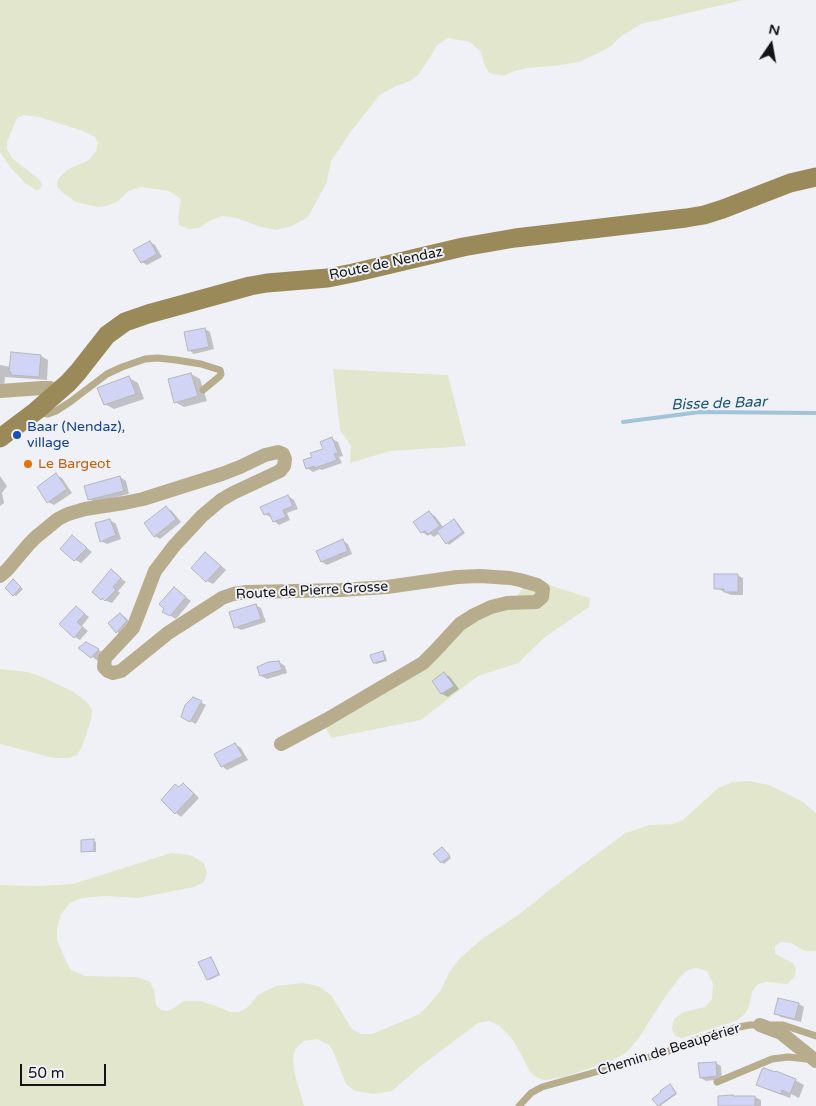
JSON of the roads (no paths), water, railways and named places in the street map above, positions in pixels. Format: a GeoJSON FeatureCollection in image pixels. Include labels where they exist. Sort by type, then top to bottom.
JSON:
{"type":"FeatureCollection","features":[{"type":"Feature","properties":{"kind":"main road","name":"Route de Nendaz"},"geometry":{"type":"LineString","coordinates":[[0,438],[59,392],[78,372],[107,335],[125,322],[250,286],[353,274],[463,247],[516,238],[704,215],[790,183],[816,177]]}},
{"type":"Feature","properties":{"kind":"street"},"geometry":{"type":"LineString","coordinates":[[0,392],[50,388],[59,392]]}},
{"type":"Feature","properties":{"kind":"street","name":"Route de Pierre Grosse"},"geometry":{"type":"LineString","coordinates":[[0,576],[36,537],[58,519],[68,514],[143,498],[222,474],[264,455],[278,452],[286,458],[284,466],[280,471],[221,500],[202,516],[174,546],[155,571],[132,628],[105,658],[104,667],[106,670],[113,673],[121,672],[168,633],[222,598],[233,594],[388,587],[457,577],[480,576],[520,580],[537,584],[543,590],[542,597],[536,602],[507,603],[491,607],[474,615],[460,624],[423,663],[281,744]]}},
{"type":"Feature","properties":{"kind":"street","name":"Chemin de Beaupérier"},"geometry":{"type":"LineString","coordinates":[[760,1025],[781,1033],[814,1059]]}},
{"type":"Feature","properties":{"kind":"lane"},"geometry":{"type":"LineString","coordinates":[[36,411],[44,414],[56,412],[107,374],[145,359],[176,360],[201,364],[220,370],[220,376],[203,390]]}},
{"type":"Feature","properties":{"kind":"lane"},"geometry":{"type":"LineString","coordinates":[[760,1025],[783,1026],[816,1036]]}},
{"type":"Feature","properties":{"kind":"lane","name":"Chemin de Beaupérier"},"geometry":{"type":"LineString","coordinates":[[519,1106],[531,1093],[542,1087],[664,1053],[698,1039],[734,1028],[760,1025]]}},
{"type":"Feature","properties":{"kind":"lane"},"geometry":{"type":"LineString","coordinates":[[717,1082],[772,1059],[788,1057],[814,1059]]}},
{"type":"Feature","properties":{"kind":"waterway","name":"Bisse de Baar"},"geometry":{"type":"LineString","coordinates":[[623,422],[700,412],[816,413]]}},
{"type":"Feature","properties":{"kind":"place","name":"Baar (Nendaz), village"},"geometry":{"type":"Point","coordinates":[17,435]}},
{"type":"Feature","properties":{"kind":"place","name":"Le Bargeot"},"geometry":{"type":"Point","coordinates":[28,464]}}]}
